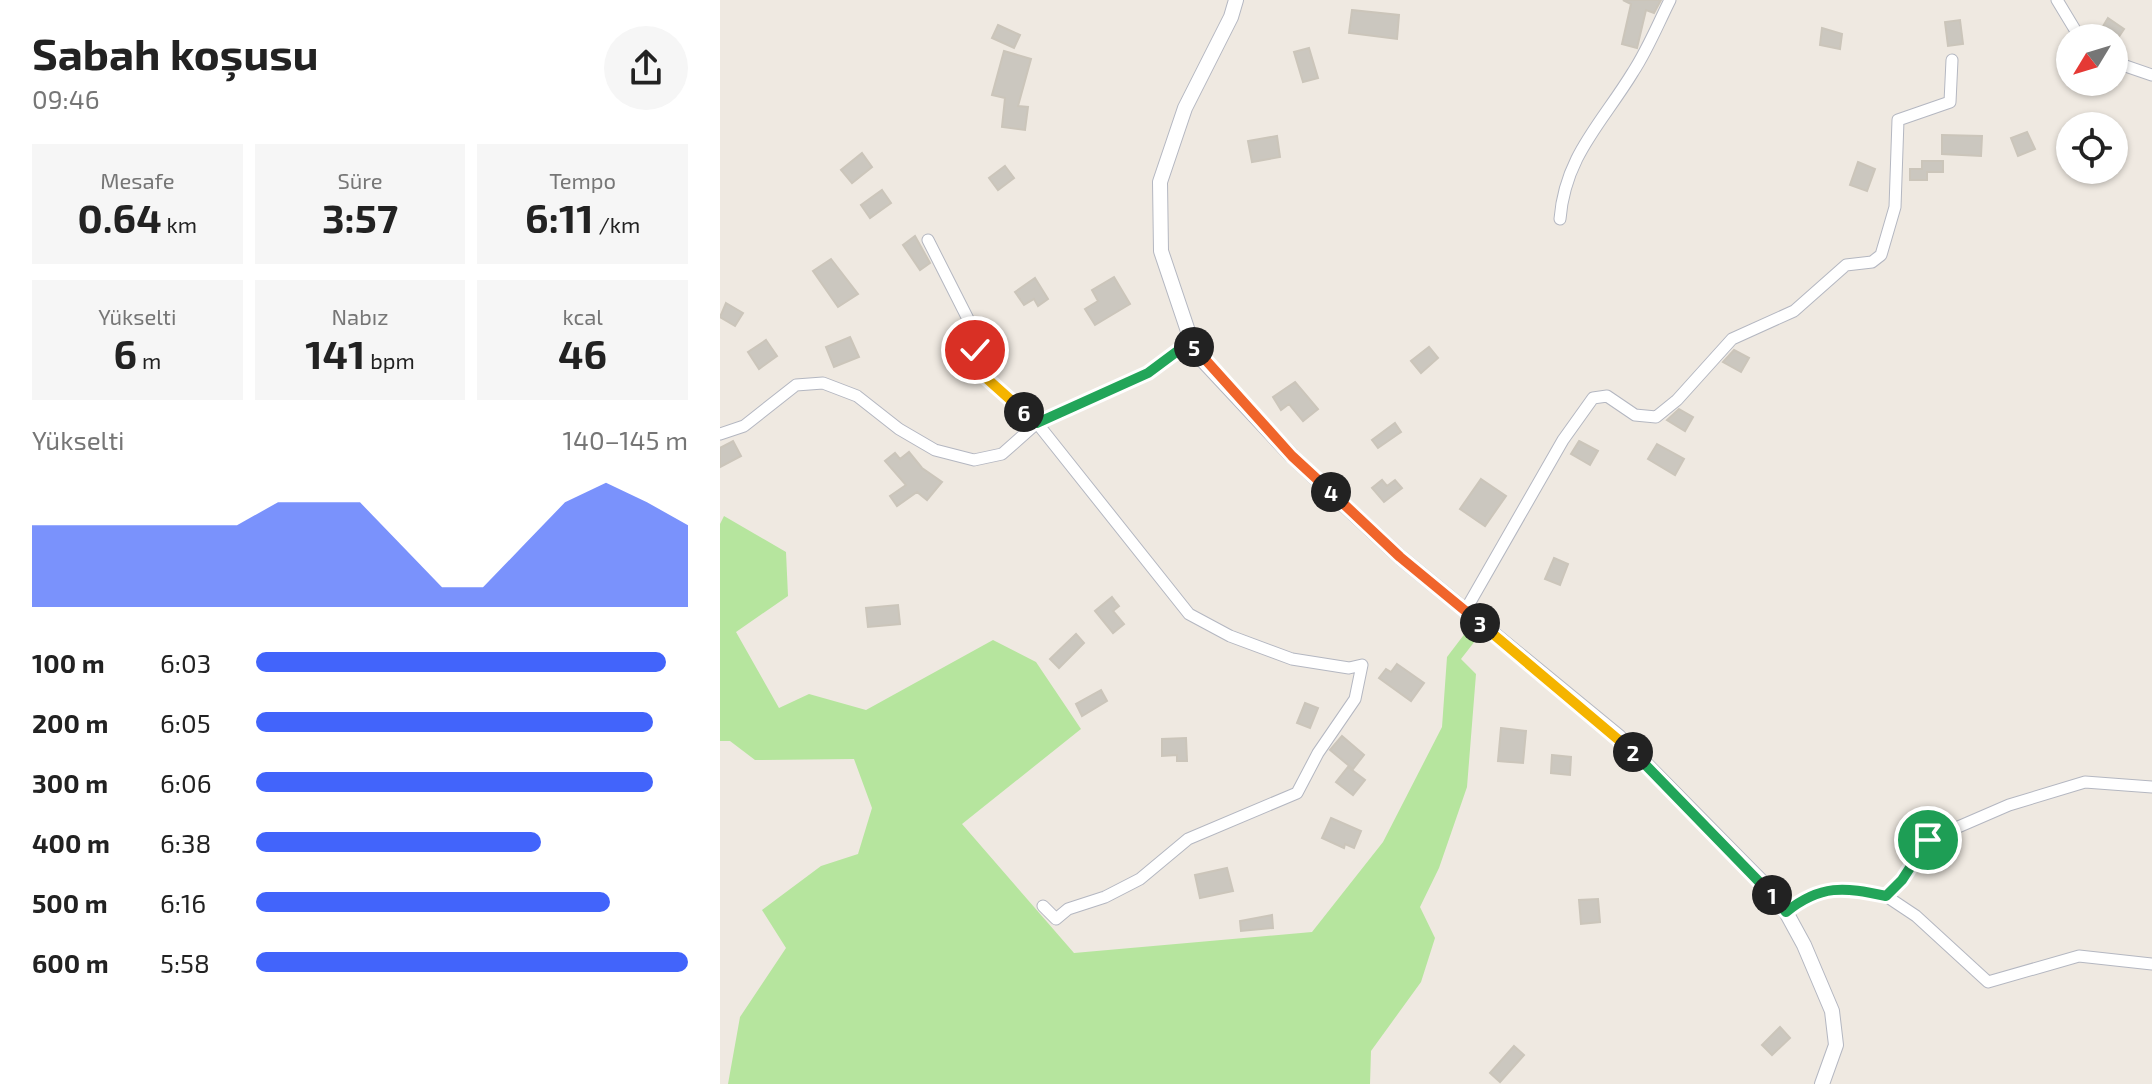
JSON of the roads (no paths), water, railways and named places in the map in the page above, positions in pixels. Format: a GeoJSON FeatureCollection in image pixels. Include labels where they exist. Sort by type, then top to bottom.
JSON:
{"type":"FeatureCollection","features":[{"type":"Feature","properties":{"kind":"street"},"geometry":{"type":"LineString","coordinates":[[1236,0],[1231,17],[1185,108],[1160,182],[1161,251],[1195,352],[1292,456],[1400,557],[1619,737],[1764,884],[1786,912],[1832,1011],[1836,1045],[1822,1084]]}},
{"type":"Feature","properties":{"kind":"street"},"geometry":{"type":"LineString","coordinates":[[1560,219],[1562,192],[1572,162],[1635,70],[1670,0]]}},
{"type":"Feature","properties":{"kind":"street"},"geometry":{"type":"LineString","coordinates":[[2057,0],[2072,24]]}},
{"type":"Feature","properties":{"kind":"street"},"geometry":{"type":"LineString","coordinates":[[1465,611],[1563,440],[1593,398],[1607,396],[1635,415],[1656,417],[1677,400],[1732,339],[1794,311],[1846,265],[1872,262],[1881,255],[1895,207],[1898,120],[1950,102],[1952,60]]}},
{"type":"Feature","properties":{"kind":"street"},"geometry":{"type":"LineString","coordinates":[[2128,67],[2152,75]]}},
{"type":"Feature","properties":{"kind":"street"},"geometry":{"type":"LineString","coordinates":[[928,240],[969,321],[984,376],[1037,423],[1189,614],[1230,636],[1292,659],[1349,668],[1362,665],[1355,699],[1318,753],[1297,793],[1188,839],[1140,879],[1105,897],[1068,909],[1056,919],[1043,906]]}},
{"type":"Feature","properties":{"kind":"street"},"geometry":{"type":"LineString","coordinates":[[720,434],[744,426],[796,385],[823,383],[857,396],[899,429],[935,450],[974,460],[1002,454],[1037,423],[1148,373],[1191,341]]}},
{"type":"Feature","properties":{"kind":"street"},"geometry":{"type":"LineString","coordinates":[[1886,896],[1902,880],[1928,840],[2009,805],[2085,782],[2152,787]]}},
{"type":"Feature","properties":{"kind":"street"},"geometry":{"type":"LineString","coordinates":[[1786,912],[1826,889],[1851,888],[1886,896],[1916,916],[1988,982],[2079,956],[2152,964]]}}]}
